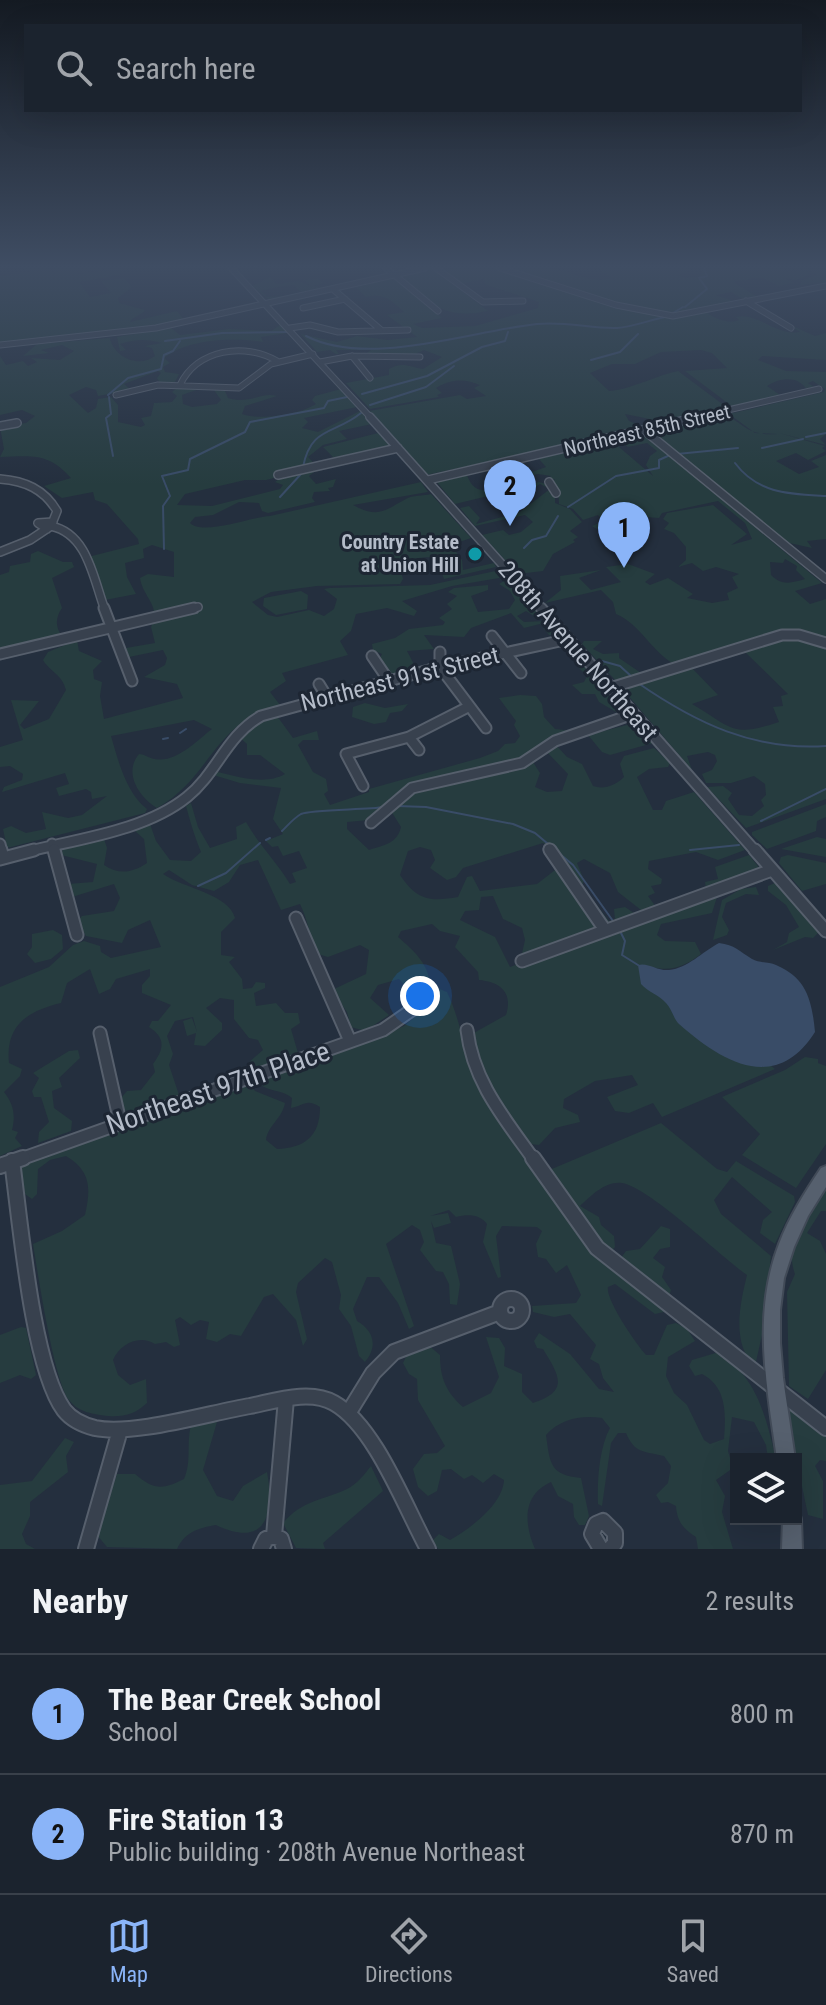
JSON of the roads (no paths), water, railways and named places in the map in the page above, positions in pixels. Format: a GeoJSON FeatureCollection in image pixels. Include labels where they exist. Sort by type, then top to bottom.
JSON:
{"type":"FeatureCollection","features":[{"type":"Feature","properties":{"kind":"main road"},"geometry":{"type":"LineString","coordinates":[[785,1453],[775,1388],[771,1325],[781,1253],[796,1217],[826,1173]]}},
{"type":"Feature","properties":{"kind":"main road"},"geometry":{"type":"LineString","coordinates":[[792,1525],[792,1549]]}},
{"type":"Feature","properties":{"kind":"street"},"geometry":{"type":"LineString","coordinates":[[0,345],[52,340]]}},
{"type":"Feature","properties":{"kind":"street","name":"208th Avenue Northeast"},"geometry":{"type":"LineString","coordinates":[[301,340],[826,931]]}},
{"type":"Feature","properties":{"kind":"street"},"geometry":{"type":"LineString","coordinates":[[180,385],[189,367],[206,357],[258,351],[277,361]]}},
{"type":"Feature","properties":{"kind":"street"},"geometry":{"type":"LineString","coordinates":[[116,395],[151,385],[239,388],[277,361],[313,354]]}},
{"type":"Feature","properties":{"kind":"street"},"geometry":{"type":"LineString","coordinates":[[352,356],[370,378]]}},
{"type":"Feature","properties":{"kind":"street"},"geometry":{"type":"LineString","coordinates":[[320,362],[352,356],[420,357]]}},
{"type":"Feature","properties":{"kind":"street","name":"Northeast 85th Street"},"geometry":{"type":"LineString","coordinates":[[428,480],[819,389]]}},
{"type":"Feature","properties":{"kind":"street"},"geometry":{"type":"LineString","coordinates":[[0,426],[17,423]]}},
{"type":"Feature","properties":{"kind":"street"},"geometry":{"type":"LineString","coordinates":[[644,430],[826,579]]}},
{"type":"Feature","properties":{"kind":"street"},"geometry":{"type":"LineString","coordinates":[[278,475],[398,448]]}},
{"type":"Feature","properties":{"kind":"street"},"geometry":{"type":"LineString","coordinates":[[0,479],[31,484],[46,495],[57,508],[50,526]]}},
{"type":"Feature","properties":{"kind":"street"},"geometry":{"type":"LineString","coordinates":[[549,482],[556,493]]}},
{"type":"Feature","properties":{"kind":"street"},"geometry":{"type":"LineString","coordinates":[[0,552],[50,526],[65,529],[78,538],[132,681]]}},
{"type":"Feature","properties":{"kind":"street"},"geometry":{"type":"LineString","coordinates":[[0,654],[198,607]]}},
{"type":"Feature","properties":{"kind":"street"},"geometry":{"type":"LineString","coordinates":[[492,636],[521,673]]}},
{"type":"Feature","properties":{"kind":"street"},"geometry":{"type":"LineString","coordinates":[[610,688],[772,638],[804,637],[819,648],[826,646]]}},
{"type":"Feature","properties":{"kind":"street","name":"Northeast 91st Street"},"geometry":{"type":"LineString","coordinates":[[52,844],[148,817],[175,805],[191,794],[235,731],[261,716],[440,667],[569,639]]}},
{"type":"Feature","properties":{"kind":"street"},"geometry":{"type":"LineString","coordinates":[[440,652],[440,667],[486,728]]}},
{"type":"Feature","properties":{"kind":"street"},"geometry":{"type":"LineString","coordinates":[[372,656],[389,681]]}},
{"type":"Feature","properties":{"kind":"street"},"geometry":{"type":"LineString","coordinates":[[319,684],[327,697]]}},
{"type":"Feature","properties":{"kind":"street"},"geometry":{"type":"LineString","coordinates":[[363,786],[346,754],[409,737],[468,707]]}},
{"type":"Feature","properties":{"kind":"street"},"geometry":{"type":"LineString","coordinates":[[371,823],[384,815],[404,791],[468,773],[522,763],[555,741],[635,717]]}},
{"type":"Feature","properties":{"kind":"street"},"geometry":{"type":"LineString","coordinates":[[409,737],[419,750]]}},
{"type":"Feature","properties":{"kind":"street"},"geometry":{"type":"LineString","coordinates":[[0,844],[2,858],[52,844],[77,935]]}},
{"type":"Feature","properties":{"kind":"street"},"geometry":{"type":"LineString","coordinates":[[549,849],[605,930]]}},
{"type":"Feature","properties":{"kind":"street"},"geometry":{"type":"LineString","coordinates":[[522,961],[772,870]]}},
{"type":"Feature","properties":{"kind":"street"},"geometry":{"type":"LineString","coordinates":[[296,918],[350,1041]]}},
{"type":"Feature","properties":{"kind":"street","name":"Northeast 97th Place"},"geometry":{"type":"LineString","coordinates":[[6,1164],[350,1041],[402,1020],[429,998]]}},
{"type":"Feature","properties":{"kind":"street"},"geometry":{"type":"LineString","coordinates":[[467,1030],[469,1048],[483,1088],[586,1235],[612,1261],[826,1428]]}},
{"type":"Feature","properties":{"kind":"street"},"geometry":{"type":"LineString","coordinates":[[100,1033],[120,1122]]}},
{"type":"Feature","properties":{"kind":"street"},"geometry":{"type":"LineString","coordinates":[[6,1164],[30,1289],[54,1390],[61,1407],[75,1421],[97,1429],[120,1430],[286,1399],[315,1397],[333,1402],[349,1412],[372,1442],[428,1549]]}},
{"type":"Feature","properties":{"kind":"street"},"geometry":{"type":"LineString","coordinates":[[349,1412],[373,1373],[394,1352],[500,1312]]}},
{"type":"Feature","properties":{"kind":"street"},"geometry":{"type":"LineString","coordinates":[[261,1549],[266,1539],[279,1543],[286,1399]]}},
{"type":"Feature","properties":{"kind":"street"},"geometry":{"type":"LineString","coordinates":[[86,1549],[120,1430]]}},
{"type":"Feature","properties":{"kind":"street"},"geometry":{"type":"LineString","coordinates":[[601,1549],[593,1541],[592,1531],[596,1524],[603,1521],[615,1533],[615,1543],[610,1549]]}},
{"type":"Feature","properties":{"kind":"water"},"geometry":{"type":"Polygon","coordinates":[[[719,943],[786,970],[806,992],[815,1032],[800,1051],[783,1062],[766,1067],[748,1066],[731,1060],[679,1024],[666,1003],[641,984],[638,965],[676,969],[719,943]]]}},
{"type":"Feature","properties":{"kind":"waterway"},"geometry":{"type":"LineString","coordinates":[[165,341],[170,340]]}},
{"type":"Feature","properties":{"kind":"waterway"},"geometry":{"type":"LineString","coordinates":[[318,340],[359,349],[445,340]]}},
{"type":"Feature","properties":{"kind":"waterway"},"geometry":{"type":"LineString","coordinates":[[362,394],[427,376],[482,347],[505,340]]}},
{"type":"Feature","properties":{"kind":"waterway"},"geometry":{"type":"LineString","coordinates":[[591,360],[620,352],[632,340]]}},
{"type":"Feature","properties":{"kind":"waterway"},"geometry":{"type":"LineString","coordinates":[[108,395],[128,378],[161,369],[164,355],[173,351],[180,341]]}},
{"type":"Feature","properties":{"kind":"waterway"},"geometry":{"type":"LineString","coordinates":[[370,405],[426,387],[454,366]]}},
{"type":"Feature","properties":{"kind":"waterway"},"geometry":{"type":"LineString","coordinates":[[109,397],[111,414],[106,418],[113,456]]}},
{"type":"Feature","properties":{"kind":"waterway"},"geometry":{"type":"LineString","coordinates":[[164,549],[163,506],[170,496],[162,476],[188,470],[190,459],[245,432],[250,422],[324,408],[328,401],[347,397]]}},
{"type":"Feature","properties":{"kind":"waterway"},"geometry":{"type":"LineString","coordinates":[[303,467],[312,444],[318,438],[361,413]]}},
{"type":"Feature","properties":{"kind":"waterway"},"geometry":{"type":"LineString","coordinates":[[806,437],[826,433]]}},
{"type":"Feature","properties":{"kind":"waterway"},"geometry":{"type":"LineString","coordinates":[[762,448],[803,439]]}},
{"type":"Feature","properties":{"kind":"waterway"},"geometry":{"type":"LineString","coordinates":[[677,454],[738,448]]}},
{"type":"Feature","properties":{"kind":"waterway"},"geometry":{"type":"LineString","coordinates":[[568,507],[616,476],[659,468],[659,460],[670,455]]}},
{"type":"Feature","properties":{"kind":"waterway"},"geometry":{"type":"LineString","coordinates":[[735,463],[764,487],[787,493],[826,496]]}},
{"type":"Feature","properties":{"kind":"waterway"},"geometry":{"type":"LineString","coordinates":[[280,497],[301,474]]}},
{"type":"Feature","properties":{"kind":"waterway"},"geometry":{"type":"LineString","coordinates":[[524,548],[532,540],[546,536],[558,516]]}},
{"type":"Feature","properties":{"kind":"waterway"},"geometry":{"type":"LineString","coordinates":[[602,661],[620,666],[632,677]]}},
{"type":"Feature","properties":{"kind":"waterway"},"geometry":{"type":"LineString","coordinates":[[638,683],[704,722],[750,739],[774,744],[826,746]]}},
{"type":"Feature","properties":{"kind":"waterway"},"geometry":{"type":"LineString","coordinates":[[180,733],[186,729]]}},
{"type":"Feature","properties":{"kind":"waterway"},"geometry":{"type":"LineString","coordinates":[[163,739],[168,738]]}},
{"type":"Feature","properties":{"kind":"waterway"},"geometry":{"type":"LineString","coordinates":[[761,821],[826,789]]}},
{"type":"Feature","properties":{"kind":"waterway"},"geometry":{"type":"LineString","coordinates":[[397,806],[426,807],[513,824],[535,833],[573,865],[613,921]]}},
{"type":"Feature","properties":{"kind":"waterway"},"geometry":{"type":"LineString","coordinates":[[282,831],[307,812],[384,807]]}},
{"type":"Feature","properties":{"kind":"waterway"},"geometry":{"type":"LineString","coordinates":[[266,840],[270,838]]}},
{"type":"Feature","properties":{"kind":"waterway"},"geometry":{"type":"LineString","coordinates":[[198,886],[226,873],[260,843]]}},
{"type":"Feature","properties":{"kind":"waterway"},"geometry":{"type":"LineString","coordinates":[[690,850],[739,845]]}},
{"type":"Feature","properties":{"kind":"waterway"},"geometry":{"type":"LineString","coordinates":[[620,931],[625,941],[622,955],[638,965]]}},
{"type":"Feature","properties":{"kind":"place","name":"Fire Station 13"},"geometry":{"type":"Point","coordinates":[510,526]}},
{"type":"Feature","properties":{"kind":"place","name":"Country Estate at Union Hill"},"geometry":{"type":"Point","coordinates":[475,554]}},
{"type":"Feature","properties":{"kind":"place","name":"The Bear Creek School"},"geometry":{"type":"Point","coordinates":[624,568]}}]}
